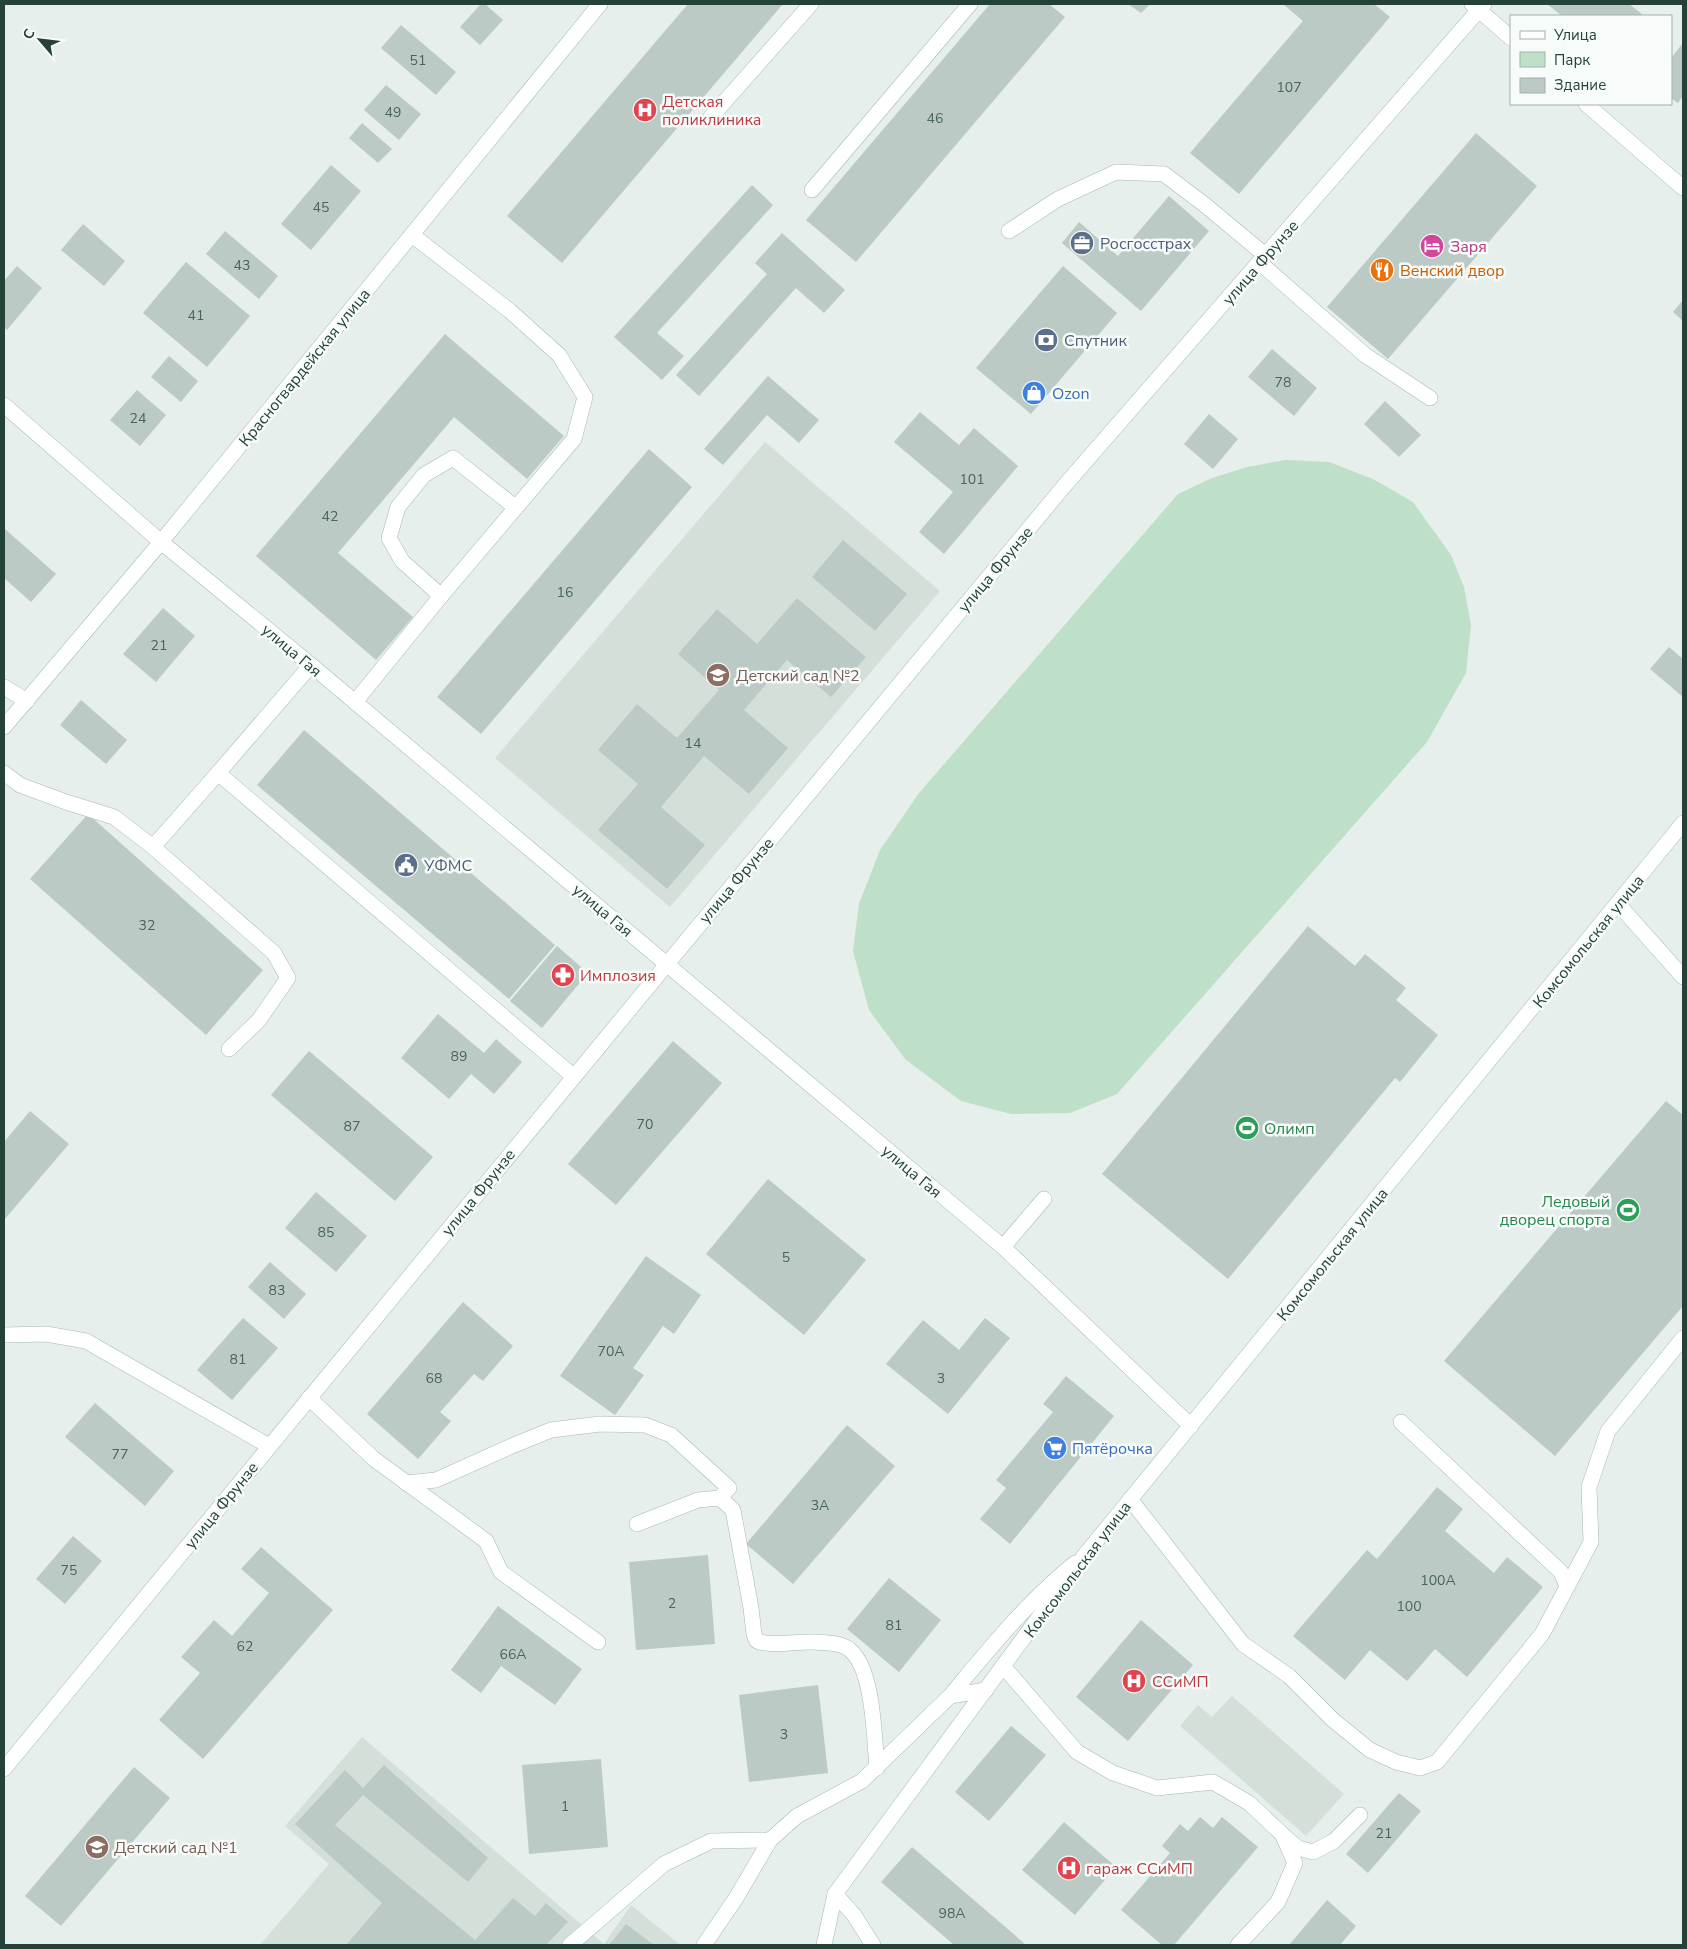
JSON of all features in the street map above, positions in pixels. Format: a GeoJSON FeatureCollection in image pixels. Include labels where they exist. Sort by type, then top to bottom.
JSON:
{"type":"FeatureCollection","features":[{"type":"Feature","properties":{"kind":"street","name":"Красногвардейская улица"},"geometry":{"type":"LineString","coordinates":[[4,727],[161,542],[600,4]]}},
{"type":"Feature","properties":{"kind":"street"},"geometry":{"type":"LineString","coordinates":[[711,117],[811,4]]}},
{"type":"Feature","properties":{"kind":"street"},"geometry":{"type":"LineString","coordinates":[[812,190],[970,4]]}},
{"type":"Feature","properties":{"kind":"street"},"geometry":{"type":"LineString","coordinates":[[1478,6],[1510,37]]}},
{"type":"Feature","properties":{"kind":"street","name":"улица Фрунзе"},"geometry":{"type":"LineString","coordinates":[[4,1769],[573,1076],[1065,485],[1262,259],[1478,6]]}},
{"type":"Feature","properties":{"kind":"street"},"geometry":{"type":"LineString","coordinates":[[1587,105],[1683,188]]}},
{"type":"Feature","properties":{"kind":"street"},"geometry":{"type":"LineString","coordinates":[[1009,231],[1058,199],[1116,172],[1164,174],[1205,205],[1365,355],[1430,398]]}},
{"type":"Feature","properties":{"kind":"street"},"geometry":{"type":"LineString","coordinates":[[355,702],[574,438],[585,397],[560,354],[510,311],[412,234]]}},
{"type":"Feature","properties":{"kind":"street","name":"улица Гая"},"geometry":{"type":"LineString","coordinates":[[4,406],[161,542],[311,665],[1002,1246],[1192,1426]]}},
{"type":"Feature","properties":{"kind":"street"},"geometry":{"type":"LineString","coordinates":[[441,596],[402,561],[389,538],[398,507],[424,475],[453,458],[516,507]]}},
{"type":"Feature","properties":{"kind":"street"},"geometry":{"type":"LineString","coordinates":[[153,847],[311,665]]}},
{"type":"Feature","properties":{"kind":"street"},"geometry":{"type":"LineString","coordinates":[[4,687],[27,701]]}},
{"type":"Feature","properties":{"kind":"street"},"geometry":{"type":"LineString","coordinates":[[4,773],[20,785],[114,817],[153,847],[274,953],[288,978],[259,1020],[229,1049]]}},
{"type":"Feature","properties":{"kind":"street"},"geometry":{"type":"LineString","coordinates":[[218,773],[573,1076]]}},
{"type":"Feature","properties":{"kind":"street","name":"Комсомольская улица"},"geometry":{"type":"LineString","coordinates":[[835,1894],[1084,1556],[1683,824]]}},
{"type":"Feature","properties":{"kind":"street"},"geometry":{"type":"LineString","coordinates":[[1618,904],[1683,977]]}},
{"type":"Feature","properties":{"kind":"street"},"geometry":{"type":"LineString","coordinates":[[1002,1246],[1044,1199]]}},
{"type":"Feature","properties":{"kind":"street"},"geometry":{"type":"LineString","coordinates":[[4,1335],[46,1334],[86,1341],[269,1446]]}},
{"type":"Feature","properties":{"kind":"street"},"geometry":{"type":"LineString","coordinates":[[1130,1499],[1243,1644],[1289,1676],[1333,1720],[1370,1750],[1396,1762],[1420,1768],[1437,1762],[1542,1634],[1591,1542],[1588,1487],[1608,1431],[1683,1338]]}},
{"type":"Feature","properties":{"kind":"street"},"geometry":{"type":"LineString","coordinates":[[308,1398],[374,1459],[486,1541],[501,1572],[598,1642]]}},
{"type":"Feature","properties":{"kind":"street"},"geometry":{"type":"LineString","coordinates":[[1401,1422],[1560,1572],[1567,1586]]}},
{"type":"Feature","properties":{"kind":"street"},"geometry":{"type":"LineString","coordinates":[[406,1483],[436,1480],[551,1430],[600,1424],[644,1425],[671,1435],[729,1488],[720,1498],[698,1500],[637,1524]]}},
{"type":"Feature","properties":{"kind":"street"},"geometry":{"type":"LineString","coordinates":[[720,1498],[733,1510],[754,1634],[757,1641],[767,1645],[796,1641],[838,1644],[850,1650],[859,1662],[868,1684],[877,1768]]}},
{"type":"Feature","properties":{"kind":"street"},"geometry":{"type":"LineString","coordinates":[[704,1945],[736,1898],[770,1840],[797,1816],[862,1781],[877,1768],[950,1696],[1010,1623],[1048,1585],[1084,1556]]}},
{"type":"Feature","properties":{"kind":"street"},"geometry":{"type":"LineString","coordinates":[[1003,1666],[1077,1752],[1113,1773],[1156,1788],[1213,1782],[1249,1803],[1298,1848],[1313,1852],[1334,1841],[1360,1815]]}},
{"type":"Feature","properties":{"kind":"street"},"geometry":{"type":"LineString","coordinates":[[950,1696],[986,1690]]}},
{"type":"Feature","properties":{"kind":"street"},"geometry":{"type":"LineString","coordinates":[[1238,1945],[1278,1902],[1295,1863],[1282,1834]]}},
{"type":"Feature","properties":{"kind":"street"},"geometry":{"type":"LineString","coordinates":[[570,1945],[664,1864],[711,1841],[770,1840]]}},
{"type":"Feature","properties":{"kind":"street"},"geometry":{"type":"LineString","coordinates":[[824,1945],[835,1894]]}},
{"type":"Feature","properties":{"kind":"street"},"geometry":{"type":"LineString","coordinates":[[835,1894],[854,1915],[874,1945]]}},
{"type":"Feature","properties":{"kind":"shaded area","name":"Детский сад №2"},"geometry":{"type":"Polygon","coordinates":[[[765,442],[940,591],[670,907],[495,758],[765,442]]]}},
{"type":"Feature","properties":{"kind":"shaded area"},"geometry":{"type":"Polygon","coordinates":[[[1232,1696],[1344,1794],[1306,1836],[1180,1726],[1198,1705],[1212,1717],[1232,1696]]]}},
{"type":"Feature","properties":{"kind":"shaded area"},"geometry":{"type":"Polygon","coordinates":[[[362,1737],[604,1944],[631,1905],[679,1944],[260,1945],[329,1864],[285,1826],[362,1737]]]}},
{"type":"Feature","properties":{"kind":"green space"},"geometry":{"type":"Polygon","coordinates":[[[1286,460],[1329,462],[1373,479],[1413,502],[1451,555],[1464,587],[1471,625],[1466,673],[1427,742],[1117,1094],[1070,1113],[1011,1114],[961,1101],[905,1059],[869,1010],[853,951],[859,904],[880,850],[919,793],[1178,494],[1212,478],[1247,467],[1286,460]]]}},
{"type":"Feature","properties":{"kind":"building"},"geometry":{"type":"Polygon","coordinates":[[[481,4],[485,4],[503,20],[480,45],[460,27],[481,4]]]}},
{"type":"Feature","properties":{"kind":"building","name":"Детская поликлиника"},"geometry":{"type":"Polygon","coordinates":[[[688,4],[783,4],[562,263],[507,216],[688,4]]]}},
{"type":"Feature","properties":{"kind":"building"},"geometry":{"type":"Polygon","coordinates":[[[990,4],[1049,4],[1065,17],[856,262],[806,220],[990,4]]]}},
{"type":"Feature","properties":{"kind":"building"},"geometry":{"type":"Polygon","coordinates":[[[1128,4],[1150,4],[1141,13],[1128,4]]]}},
{"type":"Feature","properties":{"kind":"building"},"geometry":{"type":"Polygon","coordinates":[[[1283,4],[1374,4],[1390,17],[1239,194],[1190,153],[1303,21],[1283,4]]]}},
{"type":"Feature","properties":{"kind":"building"},"geometry":{"type":"Polygon","coordinates":[[[1547,4],[1629,4],[1642,14],[1641,15],[1561,15],[1547,4]]]}},
{"type":"Feature","properties":{"kind":"building"},"geometry":{"type":"Polygon","coordinates":[[[401,25],[456,72],[436,95],[381,48],[401,25]]]}},
{"type":"Feature","properties":{"kind":"building"},"geometry":{"type":"Polygon","coordinates":[[[1683,43],[1683,96],[1678,103],[1672,99],[1672,57],[1683,43]]]}},
{"type":"Feature","properties":{"kind":"building"},"geometry":{"type":"Polygon","coordinates":[[[386,85],[421,114],[399,140],[364,110],[386,85]]]}},
{"type":"Feature","properties":{"kind":"building"},"geometry":{"type":"Polygon","coordinates":[[[362,123],[392,149],[378,163],[349,138],[362,123]]]}},
{"type":"Feature","properties":{"kind":"building","name":"Заря"},"geometry":{"type":"Polygon","coordinates":[[[1476,133],[1537,186],[1388,359],[1327,307],[1476,133]]]}},
{"type":"Feature","properties":{"kind":"building"},"geometry":{"type":"Polygon","coordinates":[[[331,165],[361,191],[311,250],[281,224],[331,165]]]}},
{"type":"Feature","properties":{"kind":"building"},"geometry":{"type":"Polygon","coordinates":[[[752,185],[773,205],[657,333],[684,356],[662,380],[614,337],[752,185]]]}},
{"type":"Feature","properties":{"kind":"building"},"geometry":{"type":"Polygon","coordinates":[[[1169,196],[1209,231],[1141,311],[1062,243],[1079,222],[1118,256],[1169,196]]]}},
{"type":"Feature","properties":{"kind":"building"},"geometry":{"type":"Polygon","coordinates":[[[83,224],[125,261],[104,286],[61,250],[83,224]]]}},
{"type":"Feature","properties":{"kind":"building"},"geometry":{"type":"Polygon","coordinates":[[[225,231],[278,276],[259,299],[206,254],[225,231]]]}},
{"type":"Feature","properties":{"kind":"building"},"geometry":{"type":"Polygon","coordinates":[[[782,233],[845,290],[824,313],[796,288],[699,396],[676,375],[767,274],[755,263],[782,233]]]}},
{"type":"Feature","properties":{"kind":"building"},"geometry":{"type":"Polygon","coordinates":[[[186,262],[250,316],[207,367],[143,313],[186,262]]]}},
{"type":"Feature","properties":{"kind":"building"},"geometry":{"type":"Polygon","coordinates":[[[17,266],[42,288],[7,330],[4,327],[4,281],[17,266]]]}},
{"type":"Feature","properties":{"kind":"building","name":"Спутник"},"geometry":{"type":"Polygon","coordinates":[[[1063,266],[1117,313],[1031,414],[976,368],[1063,266]]]}},
{"type":"Feature","properties":{"kind":"building"},"geometry":{"type":"Polygon","coordinates":[[[1683,300],[1683,321],[1673,312],[1683,300]]]}},
{"type":"Feature","properties":{"kind":"building"},"geometry":{"type":"Polygon","coordinates":[[[445,334],[564,436],[527,479],[454,417],[338,553],[413,617],[376,660],[256,556],[445,334]]]}},
{"type":"Feature","properties":{"kind":"building"},"geometry":{"type":"Polygon","coordinates":[[[1272,349],[1317,388],[1294,416],[1248,377],[1272,349]]]}},
{"type":"Feature","properties":{"kind":"building"},"geometry":{"type":"Polygon","coordinates":[[[169,356],[198,381],[181,402],[151,377],[169,356]]]}},
{"type":"Feature","properties":{"kind":"building"},"geometry":{"type":"Polygon","coordinates":[[[768,376],[819,420],[799,443],[767,415],[723,465],[704,449],[768,376]]]}},
{"type":"Feature","properties":{"kind":"building"},"geometry":{"type":"Polygon","coordinates":[[[137,390],[166,415],[140,446],[110,420],[137,390]]]}},
{"type":"Feature","properties":{"kind":"building"},"geometry":{"type":"Polygon","coordinates":[[[1385,401],[1421,435],[1399,457],[1364,424],[1385,401]]]}},
{"type":"Feature","properties":{"kind":"building"},"geometry":{"type":"Polygon","coordinates":[[[920,412],[959,445],[974,428],[1018,466],[944,554],[919,532],[953,492],[894,442],[920,412]]]}},
{"type":"Feature","properties":{"kind":"building"},"geometry":{"type":"Polygon","coordinates":[[[1209,414],[1238,439],[1213,469],[1184,444],[1209,414]]]}},
{"type":"Feature","properties":{"kind":"building"},"geometry":{"type":"Polygon","coordinates":[[[649,449],[692,487],[481,734],[437,697],[649,449]]]}},
{"type":"Feature","properties":{"kind":"building"},"geometry":{"type":"Polygon","coordinates":[[[5,529],[56,574],[31,602],[4,578],[5,529]]]}},
{"type":"Feature","properties":{"kind":"building"},"geometry":{"type":"Polygon","coordinates":[[[843,540],[907,594],[875,631],[812,577],[843,540]]]}},
{"type":"Feature","properties":{"kind":"building"},"geometry":{"type":"Polygon","coordinates":[[[797,598],[866,657],[831,697],[787,660],[744,710],[788,748],[749,794],[704,756],[661,807],[705,845],[667,889],[598,830],[638,784],[598,750],[637,704],[677,738],[719,690],[678,654],[717,609],[757,644],[797,598]]]}},
{"type":"Feature","properties":{"kind":"building"},"geometry":{"type":"Polygon","coordinates":[[[163,608],[195,636],[156,682],[123,654],[163,608]]]}},
{"type":"Feature","properties":{"kind":"building"},"geometry":{"type":"Polygon","coordinates":[[[1669,647],[1683,659],[1683,697],[1650,669],[1669,647]]]}},
{"type":"Feature","properties":{"kind":"building"},"geometry":{"type":"Polygon","coordinates":[[[81,700],[127,740],[106,764],[60,725],[81,700]]]}},
{"type":"Feature","properties":{"kind":"building","name":"УФМС"},"geometry":{"type":"Polygon","coordinates":[[[304,730],[555,945],[509,999],[257,785],[304,730]]]}},
{"type":"Feature","properties":{"kind":"building"},"geometry":{"type":"Polygon","coordinates":[[[88,814],[263,970],[206,1035],[30,879],[88,814]]]}},
{"type":"Feature","properties":{"kind":"building","name":"Олимп"},"geometry":{"type":"Polygon","coordinates":[[[1308,926],[1355,966],[1365,954],[1406,988],[1396,1000],[1438,1035],[1400,1082],[1395,1078],[1228,1279],[1102,1174],[1308,926]]]}},
{"type":"Feature","properties":{"kind":"building"},"geometry":{"type":"Polygon","coordinates":[[[557,946],[588,973],[542,1028],[510,1001],[557,946]]]}},
{"type":"Feature","properties":{"kind":"building"},"geometry":{"type":"Polygon","coordinates":[[[438,1014],[484,1053],[496,1039],[522,1062],[494,1094],[471,1074],[449,1099],[401,1058],[438,1014]]]}},
{"type":"Feature","properties":{"kind":"building"},"geometry":{"type":"Polygon","coordinates":[[[673,1041],[722,1083],[616,1205],[568,1164],[673,1041]]]}},
{"type":"Feature","properties":{"kind":"building"},"geometry":{"type":"Polygon","coordinates":[[[309,1051],[433,1157],[395,1201],[271,1095],[309,1051]]]}},
{"type":"Feature","properties":{"kind":"building","name":"Ледовый дворец спорта"},"geometry":{"type":"Polygon","coordinates":[[[1666,1101],[1683,1115],[1683,1306],[1555,1456],[1444,1361],[1666,1101]]]}},
{"type":"Feature","properties":{"kind":"building"},"geometry":{"type":"Polygon","coordinates":[[[30,1111],[69,1144],[4,1220],[4,1142],[30,1111]]]}},
{"type":"Feature","properties":{"kind":"building"},"geometry":{"type":"Polygon","coordinates":[[[768,1179],[866,1260],[804,1335],[706,1254],[768,1179]]]}},
{"type":"Feature","properties":{"kind":"building"},"geometry":{"type":"Polygon","coordinates":[[[316,1192],[367,1236],[336,1272],[285,1228],[316,1192]]]}},
{"type":"Feature","properties":{"kind":"building"},"geometry":{"type":"Polygon","coordinates":[[[646,1256],[701,1295],[674,1334],[663,1326],[633,1368],[644,1375],[615,1415],[560,1376],[646,1256]]]}},
{"type":"Feature","properties":{"kind":"building"},"geometry":{"type":"Polygon","coordinates":[[[270,1262],[306,1294],[284,1319],[248,1287],[270,1262]]]}},
{"type":"Feature","properties":{"kind":"building"},"geometry":{"type":"Polygon","coordinates":[[[463,1302],[513,1346],[483,1381],[474,1374],[440,1412],[451,1421],[418,1459],[367,1414],[463,1302]]]}},
{"type":"Feature","properties":{"kind":"building"},"geometry":{"type":"Polygon","coordinates":[[[243,1318],[278,1348],[232,1400],[197,1370],[243,1318]]]}},
{"type":"Feature","properties":{"kind":"building"},"geometry":{"type":"Polygon","coordinates":[[[985,1318],[1010,1338],[948,1414],[886,1364],[923,1320],[959,1350],[985,1318]]]}},
{"type":"Feature","properties":{"kind":"building","name":"Пятёрочка"},"geometry":{"type":"Polygon","coordinates":[[[1066,1376],[1114,1416],[1010,1544],[980,1519],[1006,1488],[996,1480],[1053,1412],[1043,1404],[1066,1376]]]}},
{"type":"Feature","properties":{"kind":"building"},"geometry":{"type":"Polygon","coordinates":[[[95,1403],[174,1471],[145,1506],[65,1437],[95,1403]]]}},
{"type":"Feature","properties":{"kind":"building"},"geometry":{"type":"Polygon","coordinates":[[[847,1425],[895,1466],[793,1584],[746,1544],[847,1425]]]}},
{"type":"Feature","properties":{"kind":"building"},"geometry":{"type":"Polygon","coordinates":[[[1437,1487],[1463,1509],[1445,1531],[1494,1573],[1507,1557],[1543,1587],[1467,1677],[1435,1649],[1407,1681],[1370,1650],[1345,1680],[1293,1636],[1367,1550],[1377,1559],[1437,1487]]]}},
{"type":"Feature","properties":{"kind":"building"},"geometry":{"type":"Polygon","coordinates":[[[73,1536],[102,1561],[65,1604],[36,1579],[73,1536]]]}},
{"type":"Feature","properties":{"kind":"building"},"geometry":{"type":"Polygon","coordinates":[[[261,1547],[333,1610],[203,1759],[159,1720],[200,1673],[181,1657],[214,1620],[232,1636],[269,1593],[241,1569],[261,1547]]]}},
{"type":"Feature","properties":{"kind":"building"},"geometry":{"type":"Polygon","coordinates":[[[708,1555],[715,1644],[636,1650],[629,1562],[708,1555]]]}},
{"type":"Feature","properties":{"kind":"building"},"geometry":{"type":"Polygon","coordinates":[[[889,1578],[941,1620],[899,1672],[847,1629],[889,1578]]]}},
{"type":"Feature","properties":{"kind":"building"},"geometry":{"type":"Polygon","coordinates":[[[498,1606],[582,1669],[555,1705],[501,1666],[481,1693],[451,1670],[498,1606]]]}},
{"type":"Feature","properties":{"kind":"building","name":"ССиМП"},"geometry":{"type":"Polygon","coordinates":[[[1141,1620],[1193,1665],[1128,1741],[1076,1697],[1141,1620]]]}},
{"type":"Feature","properties":{"kind":"building"},"geometry":{"type":"Polygon","coordinates":[[[818,1685],[828,1773],[749,1782],[739,1695],[818,1685]]]}},
{"type":"Feature","properties":{"kind":"building"},"geometry":{"type":"Polygon","coordinates":[[[1011,1726],[1046,1755],[989,1821],[955,1792],[1011,1726]]]}},
{"type":"Feature","properties":{"kind":"building"},"geometry":{"type":"Polygon","coordinates":[[[601,1759],[608,1847],[529,1854],[522,1765],[601,1759]]]}},
{"type":"Feature","properties":{"kind":"building"},"geometry":{"type":"Polygon","coordinates":[[[384,1765],[488,1858],[468,1882],[363,1795],[335,1825],[475,1940],[513,1898],[535,1916],[546,1903],[568,1922],[546,1945],[346,1945],[382,1903],[295,1824],[345,1770],[363,1788],[384,1765]]]}},
{"type":"Feature","properties":{"kind":"building","name":"Детский сад №1"},"geometry":{"type":"Polygon","coordinates":[[[134,1767],[170,1798],[61,1926],[25,1896],[134,1767]]]}},
{"type":"Feature","properties":{"kind":"building"},"geometry":{"type":"Polygon","coordinates":[[[1399,1793],[1421,1811],[1368,1873],[1346,1854],[1399,1793]]]}},
{"type":"Feature","properties":{"kind":"building"},"geometry":{"type":"Polygon","coordinates":[[[1200,1817],[1213,1828],[1222,1817],[1258,1847],[1174,1945],[1162,1945],[1121,1910],[1170,1853],[1162,1846],[1180,1824],[1188,1831],[1200,1817]]]}},
{"type":"Feature","properties":{"kind":"building","name":"гараж ССиМП"},"geometry":{"type":"Polygon","coordinates":[[[1064,1822],[1116,1867],[1075,1915],[1022,1870],[1064,1822]]]}},
{"type":"Feature","properties":{"kind":"building"},"geometry":{"type":"Polygon","coordinates":[[[912,1847],[1024,1943],[1022,1945],[954,1945],[881,1882],[912,1847]]]}},
{"type":"Feature","properties":{"kind":"building"},"geometry":{"type":"Polygon","coordinates":[[[1327,1900],[1356,1926],[1340,1945],[1289,1945],[1327,1900]]]}},
{"type":"Feature","properties":{"kind":"building"},"geometry":{"type":"Polygon","coordinates":[[[626,1924],[654,1945],[609,1945],[626,1924]]]}},
{"type":"Feature","properties":{"kind":"place","name":"Детская поликлиника"},"geometry":{"type":"Point","coordinates":[645,110]}},
{"type":"Feature","properties":{"kind":"place","name":"Росгосстрах"},"geometry":{"type":"Point","coordinates":[1082,243]}},
{"type":"Feature","properties":{"kind":"place","name":"Заря"},"geometry":{"type":"Point","coordinates":[1432,246]}},
{"type":"Feature","properties":{"kind":"place","name":"Венский двор"},"geometry":{"type":"Point","coordinates":[1382,270]}},
{"type":"Feature","properties":{"kind":"place","name":"Спутник"},"geometry":{"type":"Point","coordinates":[1046,340]}},
{"type":"Feature","properties":{"kind":"place","name":"Ozon"},"geometry":{"type":"Point","coordinates":[1034,393]}},
{"type":"Feature","properties":{"kind":"place","name":"Детский сад №2"},"geometry":{"type":"Point","coordinates":[718,675]}},
{"type":"Feature","properties":{"kind":"place","name":"УФМС"},"geometry":{"type":"Point","coordinates":[406,865]}},
{"type":"Feature","properties":{"kind":"place","name":"Имплозия"},"geometry":{"type":"Point","coordinates":[563,975]}},
{"type":"Feature","properties":{"kind":"place","name":"Олимп"},"geometry":{"type":"Point","coordinates":[1247,1128]}},
{"type":"Feature","properties":{"kind":"place","name":"Ледовый дворец спорта"},"geometry":{"type":"Point","coordinates":[1628,1210]}},
{"type":"Feature","properties":{"kind":"place","name":"Пятёрочка"},"geometry":{"type":"Point","coordinates":[1055,1448]}},
{"type":"Feature","properties":{"kind":"place","name":"ССиМП"},"geometry":{"type":"Point","coordinates":[1134,1681]}},
{"type":"Feature","properties":{"kind":"place","name":"Детский сад №1"},"geometry":{"type":"Point","coordinates":[97,1847]}},
{"type":"Feature","properties":{"kind":"place","name":"гараж ССиМП"},"geometry":{"type":"Point","coordinates":[1069,1868]}}]}
